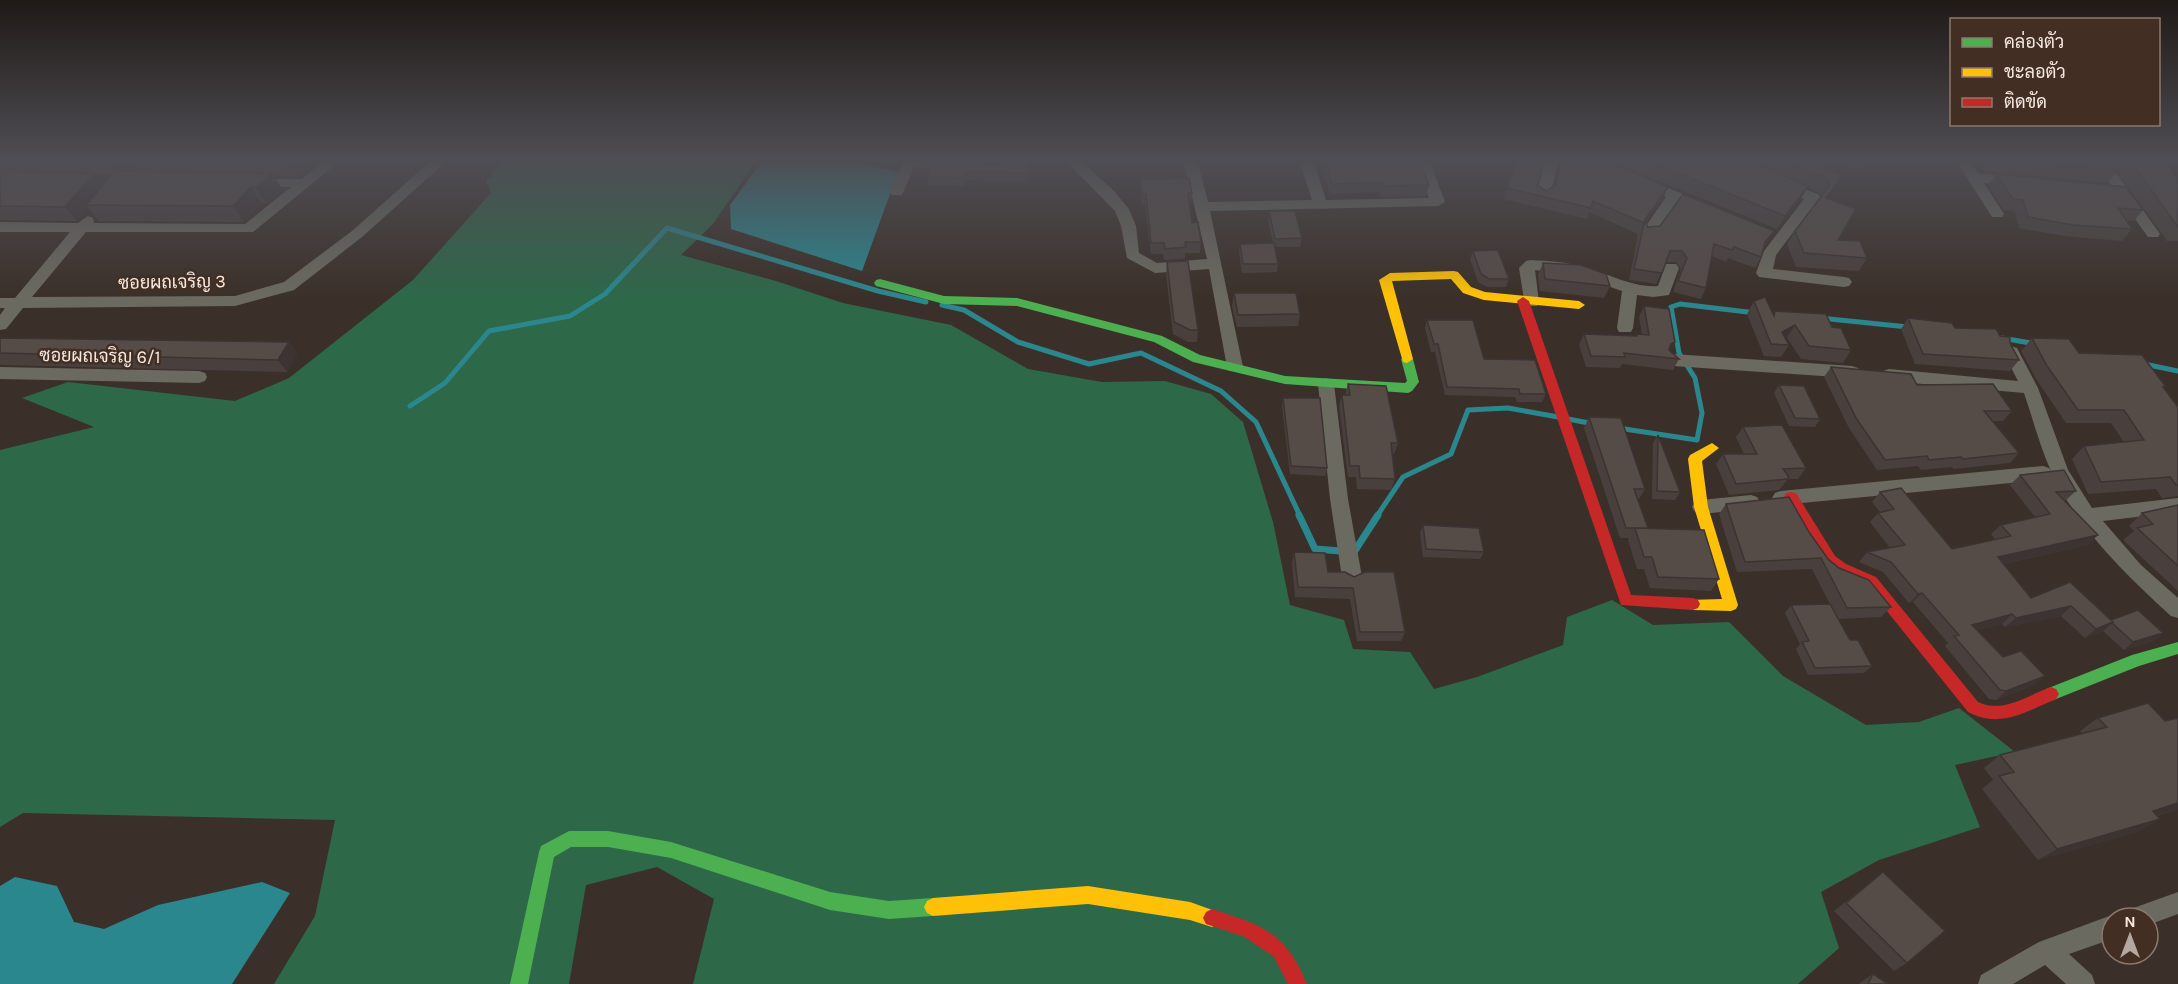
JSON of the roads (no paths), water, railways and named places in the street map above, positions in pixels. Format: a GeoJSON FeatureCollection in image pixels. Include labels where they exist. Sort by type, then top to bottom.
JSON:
{"type":"FeatureCollection","features":[{"type":"Feature","properties":{"kind":"street"},"geometry":{"type":"LineString","coordinates":[[0,227],[248,229],[278,205]]}},
{"type":"Feature","properties":{"kind":"street","name":"ซอยผถเจริญ 3"},"geometry":{"type":"LineString","coordinates":[[0,303],[235,301],[289,286],[357,234],[390,205]]}},
{"type":"Feature","properties":{"kind":"street"},"geometry":{"type":"LineString","coordinates":[[1119,205],[1127,218],[1132,255],[1155,268],[1215,263]]}},
{"type":"Feature","properties":{"kind":"street"},"geometry":{"type":"LineString","coordinates":[[1235,367],[1215,263],[1200,207],[1283,205]]}},
{"type":"Feature","properties":{"kind":"street"},"geometry":{"type":"LineString","coordinates":[[1648,233],[1668,205]]}},
{"type":"Feature","properties":{"kind":"street"},"geometry":{"type":"LineString","coordinates":[[1698,205],[1717,213]]}},
{"type":"Feature","properties":{"kind":"street"},"geometry":{"type":"LineString","coordinates":[[1806,205],[1776,237],[1764,273],[1844,282]]}},
{"type":"Feature","properties":{"kind":"street"},"geometry":{"type":"LineString","coordinates":[[1991,205],[1997,214]]}},
{"type":"Feature","properties":{"kind":"street"},"geometry":{"type":"LineString","coordinates":[[2132,205],[2153,234]]}},
{"type":"Feature","properties":{"kind":"street"},"geometry":{"type":"LineString","coordinates":[[0,325],[96,212]]}},
{"type":"Feature","properties":{"kind":"street"},"geometry":{"type":"LineString","coordinates":[[1671,268],[1664,291],[1630,288],[1579,270],[1531,265],[1527,268],[1527,301],[1552,389],[1626,601],[1731,605],[1701,507],[1695,459],[1712,448]]}},
{"type":"Feature","properties":{"kind":"street"},"geometry":{"type":"LineString","coordinates":[[880,283],[944,300],[1017,302],[1158,339],[1186,355],[1285,380],[1408,387],[1413,382],[1385,280],[1390,276],[1454,275],[1467,290],[1484,296],[1579,305]]}},
{"type":"Feature","properties":{"kind":"street"},"geometry":{"type":"LineString","coordinates":[[1626,328],[1630,288]]}},
{"type":"Feature","properties":{"kind":"street"},"geometry":{"type":"LineString","coordinates":[[2011,352],[2030,388],[2060,471],[2087,516],[2134,570],[2178,610]]}},
{"type":"Feature","properties":{"kind":"street"},"geometry":{"type":"LineString","coordinates":[[1673,360],[1791,366],[2030,388]]}},
{"type":"Feature","properties":{"kind":"street","name":"ซอยผถเจริญ 6/1"},"geometry":{"type":"LineString","coordinates":[[0,373],[199,377]]}},
{"type":"Feature","properties":{"kind":"street"},"geometry":{"type":"LineString","coordinates":[[1326,384],[1349,562]]}},
{"type":"Feature","properties":{"kind":"street"},"geometry":{"type":"LineString","coordinates":[[1701,507],[2060,471]]}},
{"type":"Feature","properties":{"kind":"street"},"geometry":{"type":"LineString","coordinates":[[1791,498],[1829,559],[1839,568],[1861,573],[1871,581],[1973,707],[1983,714],[1996,715],[2137,660],[2178,648]]}},
{"type":"Feature","properties":{"kind":"street"},"geometry":{"type":"LineString","coordinates":[[2087,516],[2178,505]]}},
{"type":"Feature","properties":{"kind":"street"},"geometry":{"type":"LineString","coordinates":[[519,984],[547,852],[569,839],[608,839],[671,850],[830,901],[889,910],[1089,895],[1190,911],[1250,930],[1280,951],[1298,984]]}},
{"type":"Feature","properties":{"kind":"street"},"geometry":{"type":"LineString","coordinates":[[2160,909],[2178,903]]}},
{"type":"Feature","properties":{"kind":"street"},"geometry":{"type":"LineString","coordinates":[[1990,984],[2047,950],[2100,931]]}},
{"type":"Feature","properties":{"kind":"street"},"geometry":{"type":"LineString","coordinates":[[2047,950],[2083,984]]}},
{"type":"Feature","properties":{"kind":"water"},"geometry":{"type":"Polygon","coordinates":[[[730,205],[886,205],[862,271],[731,229],[730,205]]]}},
{"type":"Feature","properties":{"kind":"water"},"geometry":{"type":"Polygon","coordinates":[[[15,877],[57,886],[74,922],[104,929],[158,905],[262,882],[290,893],[232,984],[0,984],[0,886],[15,877]]]}},
{"type":"Feature","properties":{"kind":"waterway"},"geometry":{"type":"LineString","coordinates":[[410,406],[445,383],[489,331],[570,316],[605,294],[667,228],[878,291],[926,302]]}},
{"type":"Feature","properties":{"kind":"waterway"},"geometry":{"type":"LineString","coordinates":[[1618,428],[1697,440],[1702,413],[1695,378],[1679,353],[1671,307],[1680,304],[1756,313]]}},
{"type":"Feature","properties":{"kind":"waterway"},"geometry":{"type":"LineString","coordinates":[[942,305],[964,310],[1018,342],[1089,364],[1141,353],[1221,391],[1256,422],[1300,516]]}},
{"type":"Feature","properties":{"kind":"waterway"},"geometry":{"type":"LineString","coordinates":[[1820,318],[1908,327]]}},
{"type":"Feature","properties":{"kind":"waterway"},"geometry":{"type":"LineString","coordinates":[[2002,338],[2036,344]]}},
{"type":"Feature","properties":{"kind":"waterway"},"geometry":{"type":"LineString","coordinates":[[2144,364],[2178,371]]}},
{"type":"Feature","properties":{"kind":"waterway"},"geometry":{"type":"LineString","coordinates":[[1377,516],[1403,477],[1451,454],[1468,410],[1508,408],[1558,417]]}},
{"type":"Feature","properties":{"kind":"waterway"},"geometry":{"type":"LineString","coordinates":[[1568,419],[1594,424]]}},
{"type":"Feature","properties":{"kind":"waterway"},"geometry":{"type":"LineString","coordinates":[[1299,515],[1315,549],[1354,552],[1378,515]]}}]}
